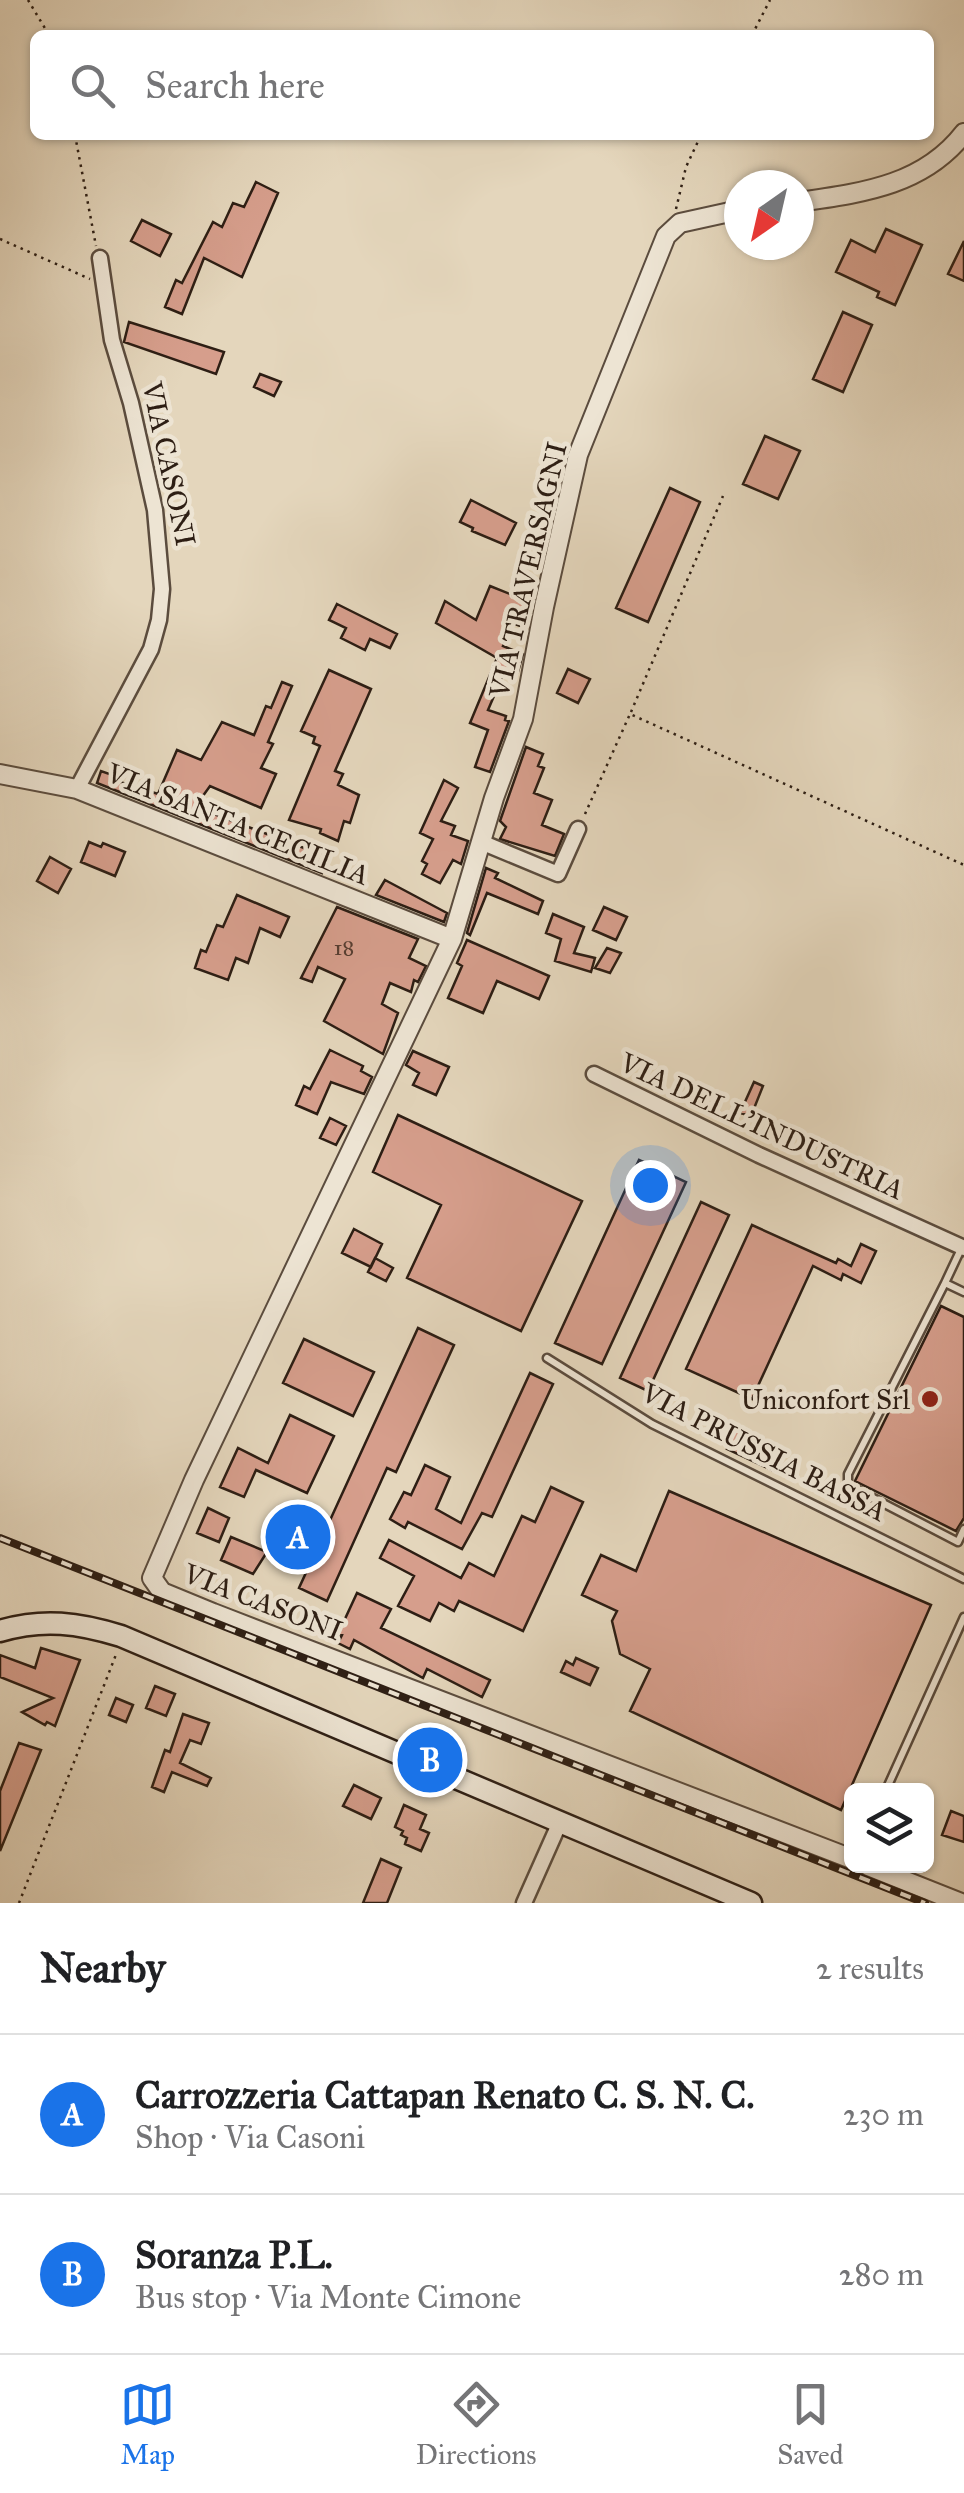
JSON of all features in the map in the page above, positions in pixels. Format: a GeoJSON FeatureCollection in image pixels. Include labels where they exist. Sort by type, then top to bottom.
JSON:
{"type":"FeatureCollection","features":[{"type":"Feature","properties":{"kind":"main road"},"geometry":{"type":"LineString","coordinates":[[0,1631],[55,1622],[121,1636],[751,1903]]}},
{"type":"Feature","properties":{"kind":"street"},"geometry":{"type":"LineString","coordinates":[[814,200],[870,192],[927,170],[964,133]]}},
{"type":"Feature","properties":{"kind":"street"},"geometry":{"type":"LineString","coordinates":[[673,227],[724,212]]}},
{"type":"Feature","properties":{"kind":"street","name":"VIA TRAVERSAGNI"},"geometry":{"type":"LineString","coordinates":[[452,939],[523,719],[578,456],[666,236],[673,227]]}},
{"type":"Feature","properties":{"kind":"street","name":"VIA CASONI"},"geometry":{"type":"LineString","coordinates":[[78,789],[151,648],[162,590],[155,510],[112,340],[100,258]]}},
{"type":"Feature","properties":{"kind":"street","name":"VIA SANTA CECILIA"},"geometry":{"type":"LineString","coordinates":[[0,774],[78,789],[452,939]]}},
{"type":"Feature","properties":{"kind":"street"},"geometry":{"type":"LineString","coordinates":[[481,842],[558,874],[578,829]]}},
{"type":"Feature","properties":{"kind":"street","name":"VIA CASONI"},"geometry":{"type":"LineString","coordinates":[[452,939],[194,1480],[152,1572],[155,1585],[162,1592],[213,1613],[844,1856]]}},
{"type":"Feature","properties":{"kind":"street","name":"VIA DELL'INDUSTRIA"},"geometry":{"type":"LineString","coordinates":[[594,1074],[963,1248]]}},
{"type":"Feature","properties":{"kind":"street"},"geometry":{"type":"LineString","coordinates":[[524,1903],[560,1822]]}},
{"type":"Feature","properties":{"kind":"street"},"geometry":{"type":"LineString","coordinates":[[885,1873],[960,1903]]}},
{"type":"Feature","properties":{"kind":"lane"},"geometry":{"type":"LineString","coordinates":[[963,1248],[848,1474],[848,1485],[958,1542],[964,1529]]}},
{"type":"Feature","properties":{"kind":"lane"},"geometry":{"type":"LineString","coordinates":[[945,1283],[964,1292]]}},
{"type":"Feature","properties":{"kind":"lane","name":"VIA PRUSSIA BASSA"},"geometry":{"type":"LineString","coordinates":[[547,1358],[652,1424],[964,1579]]}},
{"type":"Feature","properties":{"kind":"lane"},"geometry":{"type":"LineString","coordinates":[[889,1783],[964,1617]]}},
{"type":"Feature","properties":{"kind":"path"},"geometry":{"type":"LineString","coordinates":[[28,0],[46,30]]}},
{"type":"Feature","properties":{"kind":"path"},"geometry":{"type":"LineString","coordinates":[[755,30],[770,0]]}},
{"type":"Feature","properties":{"kind":"path"},"geometry":{"type":"LineString","coordinates":[[76,140],[84,196],[100,258]]}},
{"type":"Feature","properties":{"kind":"path"},"geometry":{"type":"LineString","coordinates":[[673,227],[686,168],[700,140]]}},
{"type":"Feature","properties":{"kind":"path"},"geometry":{"type":"LineString","coordinates":[[0,239],[106,284]]}},
{"type":"Feature","properties":{"kind":"path"},"geometry":{"type":"LineString","coordinates":[[578,829],[723,496]]}},
{"type":"Feature","properties":{"kind":"path"},"geometry":{"type":"LineString","coordinates":[[630,714],[964,865]]}},
{"type":"Feature","properties":{"kind":"path"},"geometry":{"type":"LineString","coordinates":[[19,1903],[121,1636]]}},
{"type":"Feature","properties":{"kind":"building"},"geometry":{"type":"Polygon","coordinates":[[[256,182],[278,193],[242,277],[204,258],[182,314],[165,307],[176,280],[182,283],[213,222],[222,227],[233,203],[244,207],[256,182]]]}},
{"type":"Feature","properties":{"kind":"building"},"geometry":{"type":"Polygon","coordinates":[[[142,220],[171,234],[160,256],[131,241],[142,220]]]}},
{"type":"Feature","properties":{"kind":"building"},"geometry":{"type":"Polygon","coordinates":[[[886,229],[922,245],[895,305],[877,297],[879,292],[836,272],[851,240],[875,252],[886,229]]]}},
{"type":"Feature","properties":{"kind":"building"},"geometry":{"type":"Polygon","coordinates":[[[964,241],[964,281],[948,274],[964,241]]]}},
{"type":"Feature","properties":{"kind":"building"},"geometry":{"type":"Polygon","coordinates":[[[843,312],[872,325],[843,392],[813,379],[843,312]]]}},
{"type":"Feature","properties":{"kind":"building"},"geometry":{"type":"Polygon","coordinates":[[[129,322],[224,352],[216,374],[124,342],[129,322]]]}},
{"type":"Feature","properties":{"kind":"building"},"geometry":{"type":"Polygon","coordinates":[[[260,374],[281,382],[274,396],[254,387],[260,374]]]}},
{"type":"Feature","properties":{"kind":"building"},"geometry":{"type":"Polygon","coordinates":[[[765,436],[800,451],[778,499],[743,484],[765,436]]]}},
{"type":"Feature","properties":{"kind":"building"},"geometry":{"type":"Polygon","coordinates":[[[670,488],[700,502],[648,622],[616,608],[670,488]]]}},
{"type":"Feature","properties":{"kind":"building"},"geometry":{"type":"Polygon","coordinates":[[[471,500],[516,523],[505,545],[460,522],[471,500]]]}},
{"type":"Feature","properties":{"kind":"building"},"geometry":{"type":"Polygon","coordinates":[[[490,586],[530,602],[520,626],[512,623],[503,646],[523,654],[518,672],[514,669],[510,678],[503,675],[488,710],[506,716],[509,721],[490,772],[475,767],[488,730],[470,723],[497,658],[436,623],[445,601],[476,620],[490,586]]]}},
{"type":"Feature","properties":{"kind":"building"},"geometry":{"type":"Polygon","coordinates":[[[337,604],[397,634],[390,648],[370,639],[365,650],[341,638],[346,628],[329,620],[337,604]]]}},
{"type":"Feature","properties":{"kind":"building"},"geometry":{"type":"Polygon","coordinates":[[[568,669],[590,679],[578,703],[557,693],[568,669]]]}},
{"type":"Feature","properties":{"kind":"building"},"geometry":{"type":"Polygon","coordinates":[[[329,670],[371,689],[335,771],[343,774],[338,785],[359,795],[350,823],[344,821],[338,841],[320,833],[321,829],[289,820],[320,746],[313,743],[315,737],[301,731],[329,670]]]}},
{"type":"Feature","properties":{"kind":"building"},"geometry":{"type":"Polygon","coordinates":[[[282,682],[292,686],[261,768],[276,774],[261,808],[210,786],[195,807],[328,857],[322,873],[97,783],[101,771],[121,778],[120,782],[158,794],[177,750],[201,760],[222,722],[254,735],[282,682]]]}},
{"type":"Feature","properties":{"kind":"building"},"geometry":{"type":"Polygon","coordinates":[[[526,747],[543,754],[538,766],[544,768],[534,793],[552,800],[542,825],[564,834],[555,856],[500,839],[506,827],[500,821],[526,747]]]}},
{"type":"Feature","properties":{"kind":"building"},"geometry":{"type":"Polygon","coordinates":[[[444,780],[458,788],[441,821],[455,826],[451,835],[468,841],[461,864],[453,860],[440,883],[422,874],[427,864],[422,861],[433,839],[420,833],[444,780]]]}},
{"type":"Feature","properties":{"kind":"building"},"geometry":{"type":"Polygon","coordinates":[[[89,842],[125,852],[115,876],[81,862],[89,842]]]}},
{"type":"Feature","properties":{"kind":"building"},"geometry":{"type":"Polygon","coordinates":[[[50,857],[71,869],[58,893],[37,881],[50,857]]]}},
{"type":"Feature","properties":{"kind":"building"},"geometry":{"type":"Polygon","coordinates":[[[486,868],[498,873],[495,878],[543,901],[538,914],[487,893],[470,935],[467,933],[486,868]]]}},
{"type":"Feature","properties":{"kind":"building"},"geometry":{"type":"Polygon","coordinates":[[[385,880],[447,913],[444,922],[376,895],[385,880]]]}},
{"type":"Feature","properties":{"kind":"building"},"geometry":{"type":"Polygon","coordinates":[[[237,895],[289,917],[280,937],[260,928],[248,963],[236,958],[228,980],[195,968],[217,925],[223,927],[237,895]]]}},
{"type":"Feature","properties":{"kind":"building"},"geometry":{"type":"Polygon","coordinates":[[[337,907],[418,939],[409,958],[426,966],[418,982],[414,980],[411,992],[390,983],[382,1004],[398,1013],[383,1054],[324,1021],[345,979],[318,967],[312,982],[301,978],[337,907]]]}},
{"type":"Feature","properties":{"kind":"building"},"geometry":{"type":"Polygon","coordinates":[[[604,907],[627,917],[616,940],[593,930],[604,907]]]}},
{"type":"Feature","properties":{"kind":"building"},"geometry":{"type":"Polygon","coordinates":[[[553,914],[584,927],[574,953],[595,958],[591,972],[555,961],[561,939],[546,933],[553,914]]]}},
{"type":"Feature","properties":{"kind":"building"},"geometry":{"type":"Polygon","coordinates":[[[467,940],[549,976],[539,999],[497,981],[483,1013],[448,998],[462,966],[457,963],[467,940]]]}},
{"type":"Feature","properties":{"kind":"building"},"geometry":{"type":"Polygon","coordinates":[[[607,948],[621,953],[610,973],[595,968],[607,948]]]}},
{"type":"Feature","properties":{"kind":"building"},"geometry":{"type":"Polygon","coordinates":[[[330,1050],[363,1066],[361,1071],[372,1077],[364,1094],[331,1082],[317,1114],[296,1105],[304,1086],[310,1089],[330,1050]]]}},
{"type":"Feature","properties":{"kind":"building"},"geometry":{"type":"Polygon","coordinates":[[[413,1051],[449,1067],[436,1095],[413,1085],[419,1073],[406,1065],[413,1051]]]}},
{"type":"Feature","properties":{"kind":"building"},"geometry":{"type":"Polygon","coordinates":[[[754,1082],[763,1086],[751,1116],[740,1113],[754,1082]]]}},
{"type":"Feature","properties":{"kind":"building"},"geometry":{"type":"Polygon","coordinates":[[[398,1115],[582,1201],[521,1331],[407,1278],[441,1205],[373,1172],[398,1115]]]}},
{"type":"Feature","properties":{"kind":"building"},"geometry":{"type":"Polygon","coordinates":[[[330,1118],[346,1126],[336,1145],[320,1138],[330,1118]]]}},
{"type":"Feature","properties":{"kind":"building"},"geometry":{"type":"Polygon","coordinates":[[[639,1160],[686,1182],[602,1364],[555,1343],[639,1160]]]}},
{"type":"Feature","properties":{"kind":"building"},"geometry":{"type":"Polygon","coordinates":[[[701,1202],[729,1215],[648,1391],[620,1378],[701,1202]]]}},
{"type":"Feature","properties":{"kind":"building"},"geometry":{"type":"Polygon","coordinates":[[[752,1225],[836,1263],[838,1259],[851,1266],[861,1244],[876,1251],[861,1283],[843,1274],[841,1280],[813,1266],[752,1399],[686,1369],[752,1225]]]}},
{"type":"Feature","properties":{"kind":"building"},"geometry":{"type":"Polygon","coordinates":[[[354,1229],[382,1244],[371,1267],[342,1253],[354,1229]]]}},
{"type":"Feature","properties":{"kind":"building"},"geometry":{"type":"Polygon","coordinates":[[[375,1258],[393,1268],[386,1281],[368,1272],[375,1258]]]}},
{"type":"Feature","properties":{"kind":"building","name":"Uniconfort Srl"},"geometry":{"type":"Polygon","coordinates":[[[941,1306],[964,1317],[964,1518],[956,1531],[855,1481],[941,1306]]]}},
{"type":"Feature","properties":{"kind":"building"},"geometry":{"type":"Polygon","coordinates":[[[418,1328],[454,1345],[396,1472],[387,1468],[327,1601],[299,1588],[418,1328]]]}},
{"type":"Feature","properties":{"kind":"building"},"geometry":{"type":"Polygon","coordinates":[[[304,1339],[374,1372],[353,1416],[283,1383],[304,1339]]]}},
{"type":"Feature","properties":{"kind":"building"},"geometry":{"type":"Polygon","coordinates":[[[530,1373],[553,1384],[492,1517],[482,1513],[462,1549],[408,1522],[405,1528],[390,1519],[404,1492],[411,1495],[425,1465],[450,1477],[436,1509],[461,1523],[530,1373]]]}},
{"type":"Feature","properties":{"kind":"building"},"geometry":{"type":"Polygon","coordinates":[[[290,1415],[334,1436],[307,1493],[256,1470],[244,1497],[220,1487],[238,1448],[268,1463],[290,1415]]]}},
{"type":"Feature","properties":{"kind":"building"},"geometry":{"type":"Polygon","coordinates":[[[732,1428],[785,1453],[776,1472],[727,1449],[729,1445],[724,1444],[732,1428]]]}},
{"type":"Feature","properties":{"kind":"building"},"geometry":{"type":"Polygon","coordinates":[[[551,1487],[583,1502],[523,1631],[459,1601],[454,1611],[439,1603],[430,1621],[398,1606],[414,1576],[380,1558],[389,1540],[461,1578],[469,1563],[494,1576],[522,1516],[535,1522],[551,1487]]]}},
{"type":"Feature","properties":{"kind":"building"},"geometry":{"type":"Polygon","coordinates":[[[669,1491],[931,1605],[853,1783],[844,1783],[841,1810],[630,1711],[650,1669],[620,1654],[612,1621],[617,1611],[582,1595],[601,1555],[636,1571],[669,1491]]]}},
{"type":"Feature","properties":{"kind":"building"},"geometry":{"type":"Polygon","coordinates":[[[208,1508],[229,1518],[219,1542],[197,1533],[208,1508]]]}},
{"type":"Feature","properties":{"kind":"building"},"geometry":{"type":"Polygon","coordinates":[[[231,1537],[267,1552],[253,1574],[221,1560],[231,1537]]]}},
{"type":"Feature","properties":{"kind":"building"},"geometry":{"type":"Polygon","coordinates":[[[357,1593],[391,1609],[381,1628],[490,1680],[482,1697],[427,1669],[423,1678],[354,1640],[350,1649],[338,1643],[342,1635],[338,1634],[357,1593]]]}},
{"type":"Feature","properties":{"kind":"building"},"geometry":{"type":"Polygon","coordinates":[[[41,1648],[80,1660],[55,1726],[22,1712],[53,1698],[0,1677],[0,1655],[35,1668],[41,1648]]]}},
{"type":"Feature","properties":{"kind":"building"},"geometry":{"type":"Polygon","coordinates":[[[576,1658],[598,1668],[590,1685],[561,1672],[566,1661],[573,1665],[576,1658]]]}},
{"type":"Feature","properties":{"kind":"building"},"geometry":{"type":"Polygon","coordinates":[[[155,1686],[175,1694],[166,1716],[146,1708],[155,1686]]]}},
{"type":"Feature","properties":{"kind":"building"},"geometry":{"type":"Polygon","coordinates":[[[116,1698],[133,1705],[126,1722],[109,1715],[116,1698]]]}},
{"type":"Feature","properties":{"kind":"building"},"geometry":{"type":"Polygon","coordinates":[[[183,1714],[209,1723],[201,1744],[190,1740],[180,1763],[211,1778],[207,1786],[172,1772],[164,1792],[152,1787],[183,1714]]]}},
{"type":"Feature","properties":{"kind":"building"},"geometry":{"type":"Polygon","coordinates":[[[19,1743],[41,1750],[0,1851],[0,1791],[19,1743]]]}},
{"type":"Feature","properties":{"kind":"building"},"geometry":{"type":"Polygon","coordinates":[[[354,1785],[381,1798],[371,1819],[343,1806],[354,1785]]]}},
{"type":"Feature","properties":{"kind":"building"},"geometry":{"type":"Polygon","coordinates":[[[404,1805],[426,1815],[420,1829],[429,1833],[421,1851],[405,1844],[403,1831],[395,1827],[404,1805]]]}},
{"type":"Feature","properties":{"kind":"building"},"geometry":{"type":"Polygon","coordinates":[[[951,1811],[964,1816],[964,1842],[942,1835],[951,1811]]]}},
{"type":"Feature","properties":{"kind":"building"},"geometry":{"type":"Polygon","coordinates":[[[381,1859],[401,1868],[387,1903],[363,1903],[381,1859]]]}},
{"type":"Feature","properties":{"kind":"railway"},"geometry":{"type":"LineString","coordinates":[[0,1538],[925,1903]]}},
{"type":"Feature","properties":{"kind":"place","name":"Uniconfort Srl"},"geometry":{"type":"Point","coordinates":[930,1399]}},
{"type":"Feature","properties":{"kind":"place","name":"Carrozzeria Cattapan Renato C. S. N. C."},"geometry":{"type":"Point","coordinates":[298,1537]}},
{"type":"Feature","properties":{"kind":"place","name":"Soranza P.L."},"geometry":{"type":"Point","coordinates":[430,1760]}}]}
